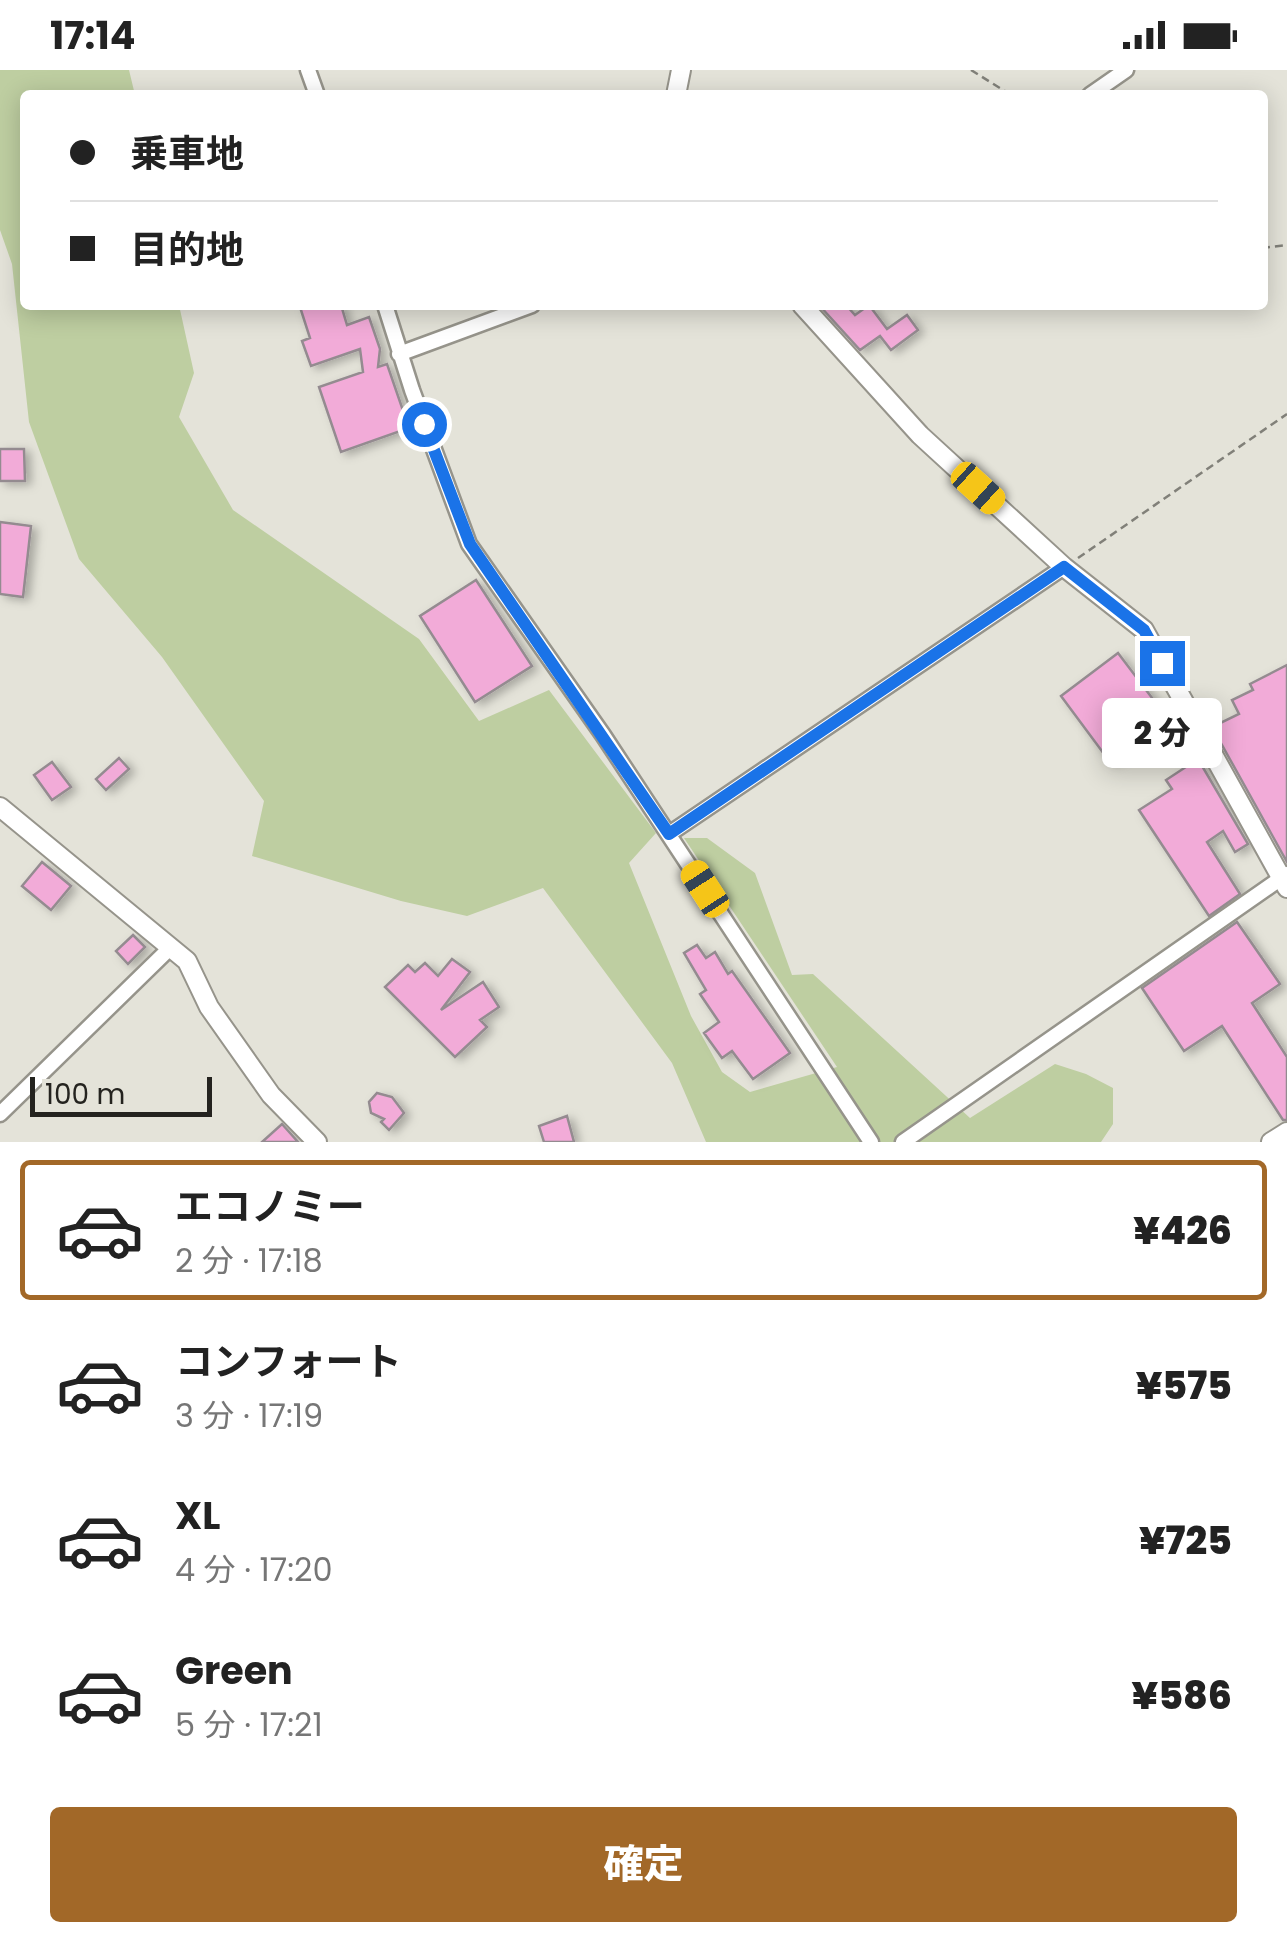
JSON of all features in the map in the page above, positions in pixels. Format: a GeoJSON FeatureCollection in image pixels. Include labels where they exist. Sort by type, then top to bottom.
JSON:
{"type":"FeatureCollection","features":[{"type":"Feature","properties":{"kind":"street"},"geometry":{"type":"LineString","coordinates":[[1097,90],[1126,70]]}},
{"type":"Feature","properties":{"kind":"street"},"geometry":{"type":"LineString","coordinates":[[387,310],[470,544],[669,834],[871,1142]]}},
{"type":"Feature","properties":{"kind":"street"},"geometry":{"type":"LineString","coordinates":[[400,354],[519,310]]}},
{"type":"Feature","properties":{"kind":"street"},"geometry":{"type":"LineString","coordinates":[[807,310],[920,435],[1064,567],[1144,630],[1285,880],[902,1142]]}},
{"type":"Feature","properties":{"kind":"street"},"geometry":{"type":"LineString","coordinates":[[669,834],[1064,567]]}},
{"type":"Feature","properties":{"kind":"street"},"geometry":{"type":"LineString","coordinates":[[0,807],[187,962],[209,1007],[271,1095],[317,1142]]}},
{"type":"Feature","properties":{"kind":"street"},"geometry":{"type":"LineString","coordinates":[[0,1114],[170,948]]}},
{"type":"Feature","properties":{"kind":"street"},"geometry":{"type":"LineString","coordinates":[[1271,1142],[1287,1132]]}},
{"type":"Feature","properties":{"kind":"path"},"geometry":{"type":"LineString","coordinates":[[971,70],[1003,90]]}},
{"type":"Feature","properties":{"kind":"path"},"geometry":{"type":"LineString","coordinates":[[1064,567],[1287,414]]}},
{"type":"Feature","properties":{"kind":"green space"},"geometry":{"type":"Polygon","coordinates":[[[0,70],[129,70],[134,90],[20,90],[20,310],[180,310],[194,373],[179,417],[233,510],[419,639],[479,721],[549,690],[656,833],[629,863],[691,1016],[722,1072],[750,1092],[837,1067],[684,838],[707,838],[755,873],[792,975],[813,974],[970,1118],[1055,1064],[1113,1088],[1113,1124],[1101,1142],[706,1142],[672,1063],[543,888],[467,916],[401,901],[252,856],[264,801],[162,657],[79,559],[29,422],[12,264],[0,230],[0,70]]]}},
{"type":"Feature","properties":{"kind":"building"},"geometry":{"type":"Polygon","coordinates":[[[301,310],[342,310],[347,325],[369,317],[380,349],[378,367],[387,364],[409,428],[341,452],[319,387],[363,372],[360,349],[311,366],[302,341],[310,338],[301,310]]]}},
{"type":"Feature","properties":{"kind":"building"},"geometry":{"type":"Polygon","coordinates":[[[824,310],[850,310],[855,315],[873,310],[887,329],[907,315],[918,330],[891,350],[880,336],[860,350],[824,310]]]}},
{"type":"Feature","properties":{"kind":"building"},"geometry":{"type":"Polygon","coordinates":[[[0,449],[24,449],[25,481],[0,481],[0,449]]]}},
{"type":"Feature","properties":{"kind":"building"},"geometry":{"type":"Polygon","coordinates":[[[0,522],[31,526],[23,597],[0,594],[0,522]]]}},
{"type":"Feature","properties":{"kind":"building"},"geometry":{"type":"Polygon","coordinates":[[[476,580],[532,666],[475,702],[420,616],[476,580]]]}},
{"type":"Feature","properties":{"kind":"building"},"geometry":{"type":"Polygon","coordinates":[[[1118,653],[1168,719],[1110,762],[1061,696],[1118,653]]]}},
{"type":"Feature","properties":{"kind":"building"},"geometry":{"type":"Polygon","coordinates":[[[1287,665],[1287,862],[1212,727],[1239,714],[1232,700],[1253,690],[1250,684],[1287,665]]]}},
{"type":"Feature","properties":{"kind":"building"},"geometry":{"type":"Polygon","coordinates":[[[119,758],[129,769],[106,790],[96,779],[119,758]]]}},
{"type":"Feature","properties":{"kind":"building"},"geometry":{"type":"Polygon","coordinates":[[[1198,759],[1248,844],[1235,852],[1223,831],[1207,842],[1240,894],[1209,916],[1139,810],[1172,789],[1166,780],[1198,759]]]}},
{"type":"Feature","properties":{"kind":"building"},"geometry":{"type":"Polygon","coordinates":[[[52,762],[71,787],[52,800],[34,775],[52,762]]]}},
{"type":"Feature","properties":{"kind":"building"},"geometry":{"type":"Polygon","coordinates":[[[42,862],[71,886],[51,910],[22,886],[42,862]]]}},
{"type":"Feature","properties":{"kind":"building"},"geometry":{"type":"Polygon","coordinates":[[[1237,922],[1280,984],[1252,1003],[1287,1057],[1287,1120],[1283,1120],[1222,1026],[1184,1051],[1142,988],[1237,922]]]}},
{"type":"Feature","properties":{"kind":"building"},"geometry":{"type":"Polygon","coordinates":[[[133,935],[145,947],[128,964],[116,951],[133,935]]]}},
{"type":"Feature","properties":{"kind":"building"},"geometry":{"type":"Polygon","coordinates":[[[697,945],[706,958],[715,952],[728,974],[732,971],[790,1053],[753,1079],[732,1051],[722,1058],[704,1033],[719,1022],[700,994],[706,990],[684,953],[697,945]]]}},
{"type":"Feature","properties":{"kind":"building"},"geometry":{"type":"Polygon","coordinates":[[[452,959],[470,972],[441,1010],[483,982],[499,1007],[480,1020],[487,1027],[455,1057],[385,987],[408,965],[415,972],[425,963],[438,976],[452,959]]]}},
{"type":"Feature","properties":{"kind":"building"},"geometry":{"type":"Polygon","coordinates":[[[377,1093],[392,1097],[404,1113],[389,1130],[381,1122],[384,1119],[371,1113],[369,1102],[377,1093]]]}},
{"type":"Feature","properties":{"kind":"building"},"geometry":{"type":"Polygon","coordinates":[[[567,1116],[574,1142],[544,1142],[539,1126],[567,1116]]]}},
{"type":"Feature","properties":{"kind":"building"},"geometry":{"type":"Polygon","coordinates":[[[282,1124],[298,1142],[262,1142],[282,1124]]]}},
{"type":"Feature","properties":{"kind":"route"},"geometry":{"type":"LineString","coordinates":[[424,424],[470,544],[669,834],[1064,567],[1144,630],[1162,663]]}}]}
